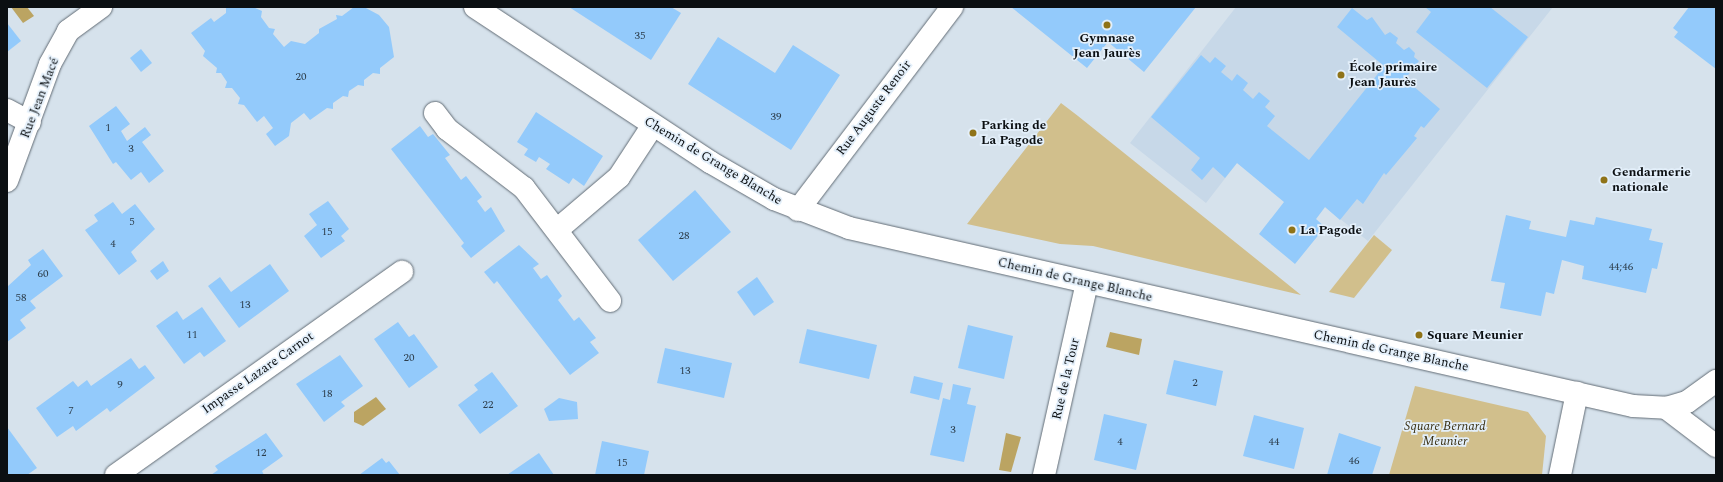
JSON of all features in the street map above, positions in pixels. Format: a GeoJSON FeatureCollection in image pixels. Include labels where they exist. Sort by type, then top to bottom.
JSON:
{"type":"FeatureCollection","features":[{"type":"Feature","properties":{"kind":"street","name":"Rue Jean Macé"},"geometry":{"type":"LineString","coordinates":[[7,181],[30,122],[50,64],[68,31],[101,7]]}},
{"type":"Feature","properties":{"kind":"street","name":"Chemin de Grange Blanche"},"geometry":{"type":"LineString","coordinates":[[475,7],[710,162],[798,210],[849,228],[1633,406],[1666,408]]}},
{"type":"Feature","properties":{"kind":"street","name":"Rue Auguste Renoir"},"geometry":{"type":"LineString","coordinates":[[798,210],[952,7]]}},
{"type":"Feature","properties":{"kind":"street"},"geometry":{"type":"LineString","coordinates":[[7,110],[30,122]]}},
{"type":"Feature","properties":{"kind":"street"},"geometry":{"type":"LineString","coordinates":[[435,113],[447,128],[524,188],[558,229],[610,301]]}},
{"type":"Feature","properties":{"kind":"street"},"geometry":{"type":"LineString","coordinates":[[558,229],[619,177],[653,125]]}},
{"type":"Feature","properties":{"kind":"street","name":"Impasse Lazare Carnot"},"geometry":{"type":"LineString","coordinates":[[116,475],[402,272]]}},
{"type":"Feature","properties":{"kind":"street","name":"Rue de la Tour"},"geometry":{"type":"LineString","coordinates":[[1044,475],[1087,283]]}},
{"type":"Feature","properties":{"kind":"street"},"geometry":{"type":"LineString","coordinates":[[1666,408],[1687,402],[1716,381]]}},
{"type":"Feature","properties":{"kind":"street"},"geometry":{"type":"LineString","coordinates":[[1560,475],[1577,393]]}},
{"type":"Feature","properties":{"kind":"street"},"geometry":{"type":"LineString","coordinates":[[1666,408],[1716,446]]}},
{"type":"Feature","properties":{"kind":"shaded area"},"geometry":{"type":"Polygon","coordinates":[[[11,7],[27,7],[34,16],[23,23],[11,7]]]}},
{"type":"Feature","properties":{"kind":"shaded area","name":"École primaire Jean Jaurès"},"geometry":{"type":"Polygon","coordinates":[[[1236,7],[1553,7],[1368,241],[1325,207],[1316,219],[1237,163],[1206,203],[1130,143],[1236,7]]]}},
{"type":"Feature","properties":{"kind":"shaded area"},"geometry":{"type":"Polygon","coordinates":[[[1110,332],[1142,339],[1139,355],[1106,347],[1110,332]]]}},
{"type":"Feature","properties":{"kind":"shaded area"},"geometry":{"type":"Polygon","coordinates":[[[376,397],[386,409],[363,426],[354,422],[354,412],[376,397]]]}},
{"type":"Feature","properties":{"kind":"shaded area"},"geometry":{"type":"Polygon","coordinates":[[[1006,433],[1021,437],[1011,472],[999,470],[1006,433]]]}},
{"type":"Feature","properties":{"kind":"green space"},"geometry":{"type":"Polygon","coordinates":[[[1061,103],[1301,295],[1093,246],[1060,244],[967,224],[1061,103]]]}},
{"type":"Feature","properties":{"kind":"green space"},"geometry":{"type":"Polygon","coordinates":[[[1374,235],[1392,250],[1354,298],[1329,292],[1374,235]]]}},
{"type":"Feature","properties":{"kind":"green space","name":"Square Bernard Meunier"},"geometry":{"type":"Polygon","coordinates":[[[1415,386],[1528,412],[1546,436],[1542,475],[1389,475],[1415,386]]]}},
{"type":"Feature","properties":{"kind":"building"},"geometry":{"type":"Polygon","coordinates":[[[226,7],[253,7],[262,11],[261,17],[269,28],[275,29],[273,34],[284,47],[291,41],[305,44],[319,33],[319,29],[337,19],[336,15],[342,16],[354,7],[364,7],[379,15],[389,27],[394,57],[380,68],[380,74],[373,73],[364,80],[364,86],[358,85],[349,91],[348,97],[343,96],[333,103],[333,109],[327,108],[310,120],[304,113],[291,123],[289,136],[275,146],[266,134],[273,128],[264,116],[257,122],[244,105],[238,104],[240,98],[232,88],[225,88],[227,82],[221,73],[216,73],[217,68],[203,56],[205,51],[191,33],[211,18],[214,22],[226,13],[226,7]]]}},
{"type":"Feature","properties":{"kind":"building"},"geometry":{"type":"Polygon","coordinates":[[[569,7],[671,7],[681,13],[651,60],[569,7]]]}},
{"type":"Feature","properties":{"kind":"building","name":"Gymnase Jean Jaurès"},"geometry":{"type":"Polygon","coordinates":[[[1011,7],[1196,7],[1144,72],[1108,42],[1087,68],[1011,7]]]}},
{"type":"Feature","properties":{"kind":"building"},"geometry":{"type":"Polygon","coordinates":[[[1425,7],[1490,7],[1528,37],[1487,88],[1416,32],[1431,12],[1425,7]]]}},
{"type":"Feature","properties":{"kind":"building"},"geometry":{"type":"Polygon","coordinates":[[[1689,7],[1716,7],[1716,69],[1674,37],[1678,32],[1673,28],[1689,7]]]}},
{"type":"Feature","properties":{"kind":"building"},"geometry":{"type":"Polygon","coordinates":[[[1352,8],[1367,20],[1372,17],[1385,35],[1390,32],[1398,38],[1396,43],[1404,50],[1409,47],[1415,53],[1414,57],[1419,61],[1405,79],[1440,109],[1424,128],[1421,126],[1414,136],[1417,138],[1386,175],[1384,173],[1363,204],[1357,199],[1340,220],[1325,207],[1316,219],[1325,227],[1295,264],[1259,234],[1284,202],[1237,163],[1225,178],[1213,167],[1202,180],[1191,170],[1200,158],[1151,117],[1201,55],[1210,63],[1215,57],[1226,66],[1221,72],[1232,81],[1237,74],[1248,83],[1243,90],[1253,99],[1259,92],[1270,101],[1265,107],[1275,116],[1267,126],[1309,160],[1384,66],[1337,27],[1352,8]]]}},
{"type":"Feature","properties":{"kind":"building"},"geometry":{"type":"Polygon","coordinates":[[[7,23],[21,41],[7,52],[7,23]]]}},
{"type":"Feature","properties":{"kind":"building"},"geometry":{"type":"Polygon","coordinates":[[[718,37],[775,73],[793,45],[840,75],[791,150],[688,84],[718,37]]]}},
{"type":"Feature","properties":{"kind":"building"},"geometry":{"type":"Polygon","coordinates":[[[141,49],[152,63],[141,72],[130,58],[141,49]]]}},
{"type":"Feature","properties":{"kind":"building"},"geometry":{"type":"Polygon","coordinates":[[[116,106],[130,124],[121,131],[127,141],[145,127],[151,135],[142,142],[164,171],[149,183],[141,172],[131,180],[116,162],[113,164],[89,126],[116,106]]]}},
{"type":"Feature","properties":{"kind":"building"},"geometry":{"type":"Polygon","coordinates":[[[536,112],[603,156],[584,186],[573,178],[569,184],[546,169],[550,164],[539,157],[536,162],[524,155],[528,149],[517,142],[536,112]]]}},
{"type":"Feature","properties":{"kind":"building"},"geometry":{"type":"Polygon","coordinates":[[[420,126],[428,137],[433,134],[450,155],[445,158],[461,180],[466,176],[482,197],[477,201],[485,212],[491,207],[505,231],[471,258],[461,246],[464,243],[391,149],[420,126]]]}},
{"type":"Feature","properties":{"kind":"building"},"geometry":{"type":"Polygon","coordinates":[[[695,190],[731,232],[673,281],[638,240],[695,190]]]}},
{"type":"Feature","properties":{"kind":"building"},"geometry":{"type":"Polygon","coordinates":[[[328,201],[349,229],[341,236],[345,241],[321,258],[304,236],[317,225],[309,214],[328,201]]]}},
{"type":"Feature","properties":{"kind":"building"},"geometry":{"type":"Polygon","coordinates":[[[113,202],[122,214],[135,204],[155,229],[131,252],[137,261],[119,275],[85,230],[98,221],[94,215],[113,202]]]}},
{"type":"Feature","properties":{"kind":"building"},"geometry":{"type":"Polygon","coordinates":[[[1506,215],[1531,221],[1529,229],[1566,237],[1570,220],[1594,225],[1596,217],[1652,229],[1649,240],[1663,243],[1657,269],[1652,268],[1646,293],[1582,279],[1584,266],[1562,260],[1554,294],[1546,292],[1541,316],[1500,308],[1505,283],[1491,281],[1506,215]]]}},
{"type":"Feature","properties":{"kind":"building"},"geometry":{"type":"Polygon","coordinates":[[[519,245],[539,264],[533,268],[541,279],[547,275],[562,296],[558,300],[574,321],[579,317],[596,338],[590,342],[599,353],[570,375],[497,281],[494,284],[484,272],[519,245]]]}},
{"type":"Feature","properties":{"kind":"building"},"geometry":{"type":"Polygon","coordinates":[[[43,249],[63,276],[30,301],[36,308],[20,320],[26,328],[7,342],[7,287],[31,265],[28,260],[43,249]]]}},
{"type":"Feature","properties":{"kind":"building"},"geometry":{"type":"Polygon","coordinates":[[[163,261],[169,271],[157,280],[150,271],[163,261]]]}},
{"type":"Feature","properties":{"kind":"building"},"geometry":{"type":"Polygon","coordinates":[[[270,264],[289,291],[239,328],[208,286],[220,277],[231,292],[270,264]]]}},
{"type":"Feature","properties":{"kind":"building"},"geometry":{"type":"Polygon","coordinates":[[[757,277],[774,302],[754,316],[737,292],[757,277]]]}},
{"type":"Feature","properties":{"kind":"building"},"geometry":{"type":"Polygon","coordinates":[[[202,307],[226,341],[204,357],[200,352],[184,364],[156,326],[177,311],[183,320],[202,307]]]}},
{"type":"Feature","properties":{"kind":"building"},"geometry":{"type":"Polygon","coordinates":[[[398,322],[409,337],[414,334],[438,367],[409,388],[374,339],[398,322]]]}},
{"type":"Feature","properties":{"kind":"building"},"geometry":{"type":"Polygon","coordinates":[[[968,325],[1013,336],[1004,379],[958,368],[968,325]]]}},
{"type":"Feature","properties":{"kind":"building"},"geometry":{"type":"Polygon","coordinates":[[[807,329],[877,345],[869,379],[799,363],[807,329]]]}},
{"type":"Feature","properties":{"kind":"building"},"geometry":{"type":"Polygon","coordinates":[[[665,348],[732,363],[724,398],[657,383],[665,348]]]}},
{"type":"Feature","properties":{"kind":"building"},"geometry":{"type":"Polygon","coordinates":[[[340,355],[363,386],[341,402],[345,406],[324,422],[296,384],[340,355]]]}},
{"type":"Feature","properties":{"kind":"building"},"geometry":{"type":"Polygon","coordinates":[[[131,358],[139,369],[145,365],[155,378],[110,412],[107,408],[76,431],[73,426],[57,437],[36,408],[73,381],[78,387],[87,380],[91,386],[131,358]]]}},
{"type":"Feature","properties":{"kind":"building"},"geometry":{"type":"Polygon","coordinates":[[[1174,360],[1223,371],[1216,406],[1166,394],[1174,360]]]}},
{"type":"Feature","properties":{"kind":"building"},"geometry":{"type":"Polygon","coordinates":[[[492,372],[518,406],[480,434],[458,405],[478,390],[474,385],[492,372]]]}},
{"type":"Feature","properties":{"kind":"building"},"geometry":{"type":"Polygon","coordinates":[[[914,376],[943,383],[939,400],[910,393],[914,376]]]}},
{"type":"Feature","properties":{"kind":"building"},"geometry":{"type":"Polygon","coordinates":[[[953,384],[971,388],[967,404],[976,406],[964,462],[930,455],[943,398],[950,400],[953,384]]]}},
{"type":"Feature","properties":{"kind":"building"},"geometry":{"type":"Polygon","coordinates":[[[559,398],[577,402],[578,419],[549,421],[544,409],[559,398]]]}},
{"type":"Feature","properties":{"kind":"building"},"geometry":{"type":"Polygon","coordinates":[[[1104,414],[1147,424],[1136,470],[1094,460],[1104,414]]]}},
{"type":"Feature","properties":{"kind":"building"},"geometry":{"type":"Polygon","coordinates":[[[1254,415],[1304,428],[1294,469],[1243,456],[1254,415]]]}},
{"type":"Feature","properties":{"kind":"building"},"geometry":{"type":"Polygon","coordinates":[[[7,427],[37,468],[27,475],[7,475],[7,427]]]}},
{"type":"Feature","properties":{"kind":"building"},"geometry":{"type":"Polygon","coordinates":[[[266,433],[283,456],[262,471],[264,475],[211,475],[218,470],[215,466],[266,433]]]}},
{"type":"Feature","properties":{"kind":"building"},"geometry":{"type":"Polygon","coordinates":[[[1339,433],[1381,447],[1372,475],[1327,475],[1339,433]]]}},
{"type":"Feature","properties":{"kind":"building"},"geometry":{"type":"Polygon","coordinates":[[[602,441],[649,451],[644,475],[595,475],[602,441]]]}},
{"type":"Feature","properties":{"kind":"building"},"geometry":{"type":"Polygon","coordinates":[[[539,453],[554,475],[507,475],[539,453]]]}},
{"type":"Feature","properties":{"kind":"building"},"geometry":{"type":"Polygon","coordinates":[[[382,458],[386,463],[389,461],[400,475],[359,475],[382,458]]]}},
{"type":"Feature","properties":{"kind":"place","name":"Gymnase Jean Jaurès"},"geometry":{"type":"Point","coordinates":[1107,25]}},
{"type":"Feature","properties":{"kind":"place","name":"École primaire Jean Jaurès"},"geometry":{"type":"Point","coordinates":[1341,75]}},
{"type":"Feature","properties":{"kind":"place","name":"Parking de La Pagode"},"geometry":{"type":"Point","coordinates":[973,133]}},
{"type":"Feature","properties":{"kind":"place","name":"Gendarmerie nationale"},"geometry":{"type":"Point","coordinates":[1604,180]}},
{"type":"Feature","properties":{"kind":"place","name":"La Pagode"},"geometry":{"type":"Point","coordinates":[1292,230]}},
{"type":"Feature","properties":{"kind":"place","name":"Square Meunier"},"geometry":{"type":"Point","coordinates":[1419,335]}}]}
